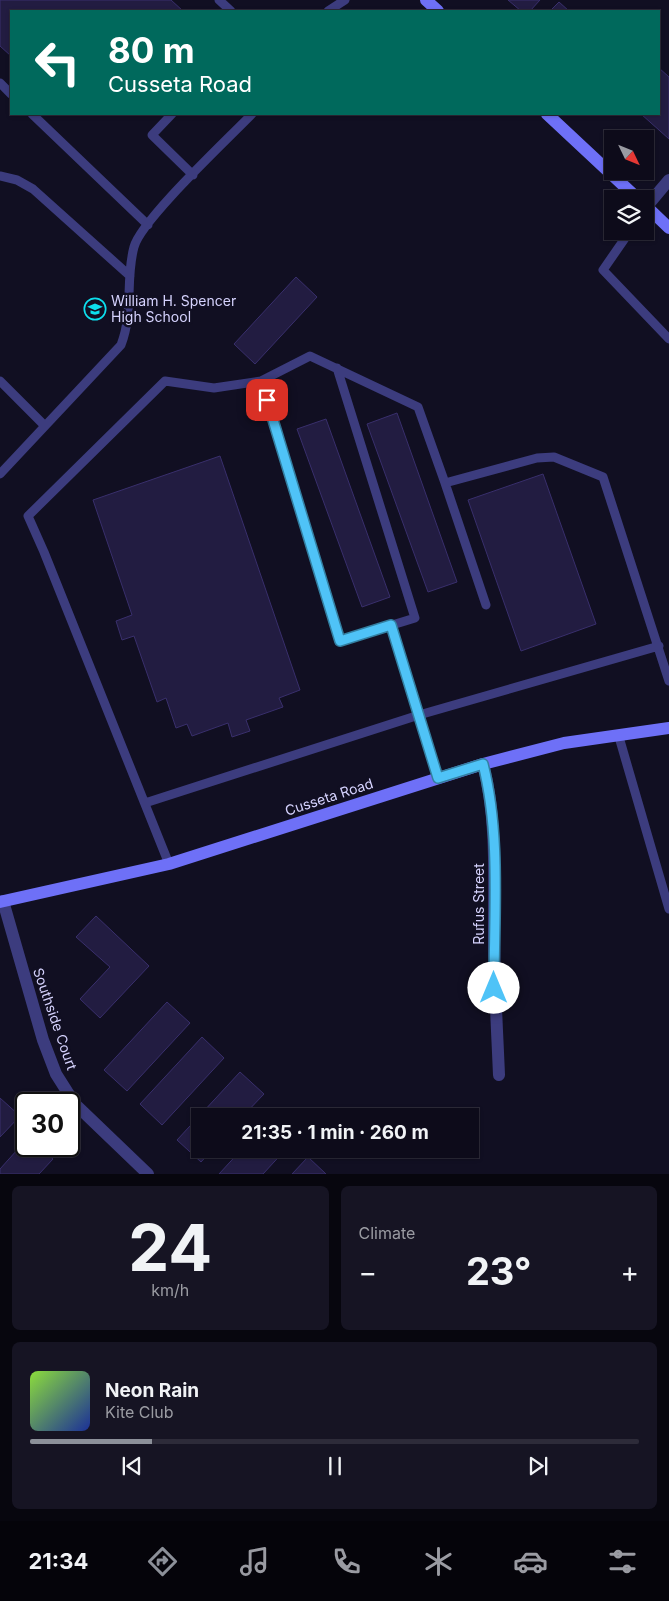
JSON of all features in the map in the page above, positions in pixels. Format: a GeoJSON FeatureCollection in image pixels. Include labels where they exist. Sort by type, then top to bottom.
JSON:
{"type":"FeatureCollection","features":[{"type":"Feature","properties":{"kind":"street"},"geometry":{"type":"LineString","coordinates":[[426,0],[437,10]]}},
{"type":"Feature","properties":{"kind":"street"},"geometry":{"type":"LineString","coordinates":[[548,115],[628,190]]}},
{"type":"Feature","properties":{"kind":"street"},"geometry":{"type":"LineString","coordinates":[[654,195],[669,180]]}},
{"type":"Feature","properties":{"kind":"street"},"geometry":{"type":"LineString","coordinates":[[654,214],[669,228]]}},
{"type":"Feature","properties":{"kind":"street","name":"Cusseta Road"},"geometry":{"type":"LineString","coordinates":[[1,902],[169,864],[483,764],[564,743],[619,737],[669,728]]}},
{"type":"Feature","properties":{"kind":"street","name":"Rufus Street"},"geometry":{"type":"LineString","coordinates":[[483,764],[489,788],[494,859],[494,988],[499,1075]]}},
{"type":"Feature","properties":{"kind":"street","name":"Southside Court"},"geometry":{"type":"LineString","coordinates":[[1,902],[43,1040],[56,1074],[75,1104],[148,1174]]}},
{"type":"Feature","properties":{"kind":"lane"},"geometry":{"type":"LineString","coordinates":[[218,0],[230,10]]}},
{"type":"Feature","properties":{"kind":"lane"},"geometry":{"type":"LineString","coordinates":[[330,10],[345,0]]}},
{"type":"Feature","properties":{"kind":"lane"},"geometry":{"type":"LineString","coordinates":[[0,83],[10,93]]}},
{"type":"Feature","properties":{"kind":"lane"},"geometry":{"type":"LineString","coordinates":[[33,115],[148,225]]}},
{"type":"Feature","properties":{"kind":"lane"},"geometry":{"type":"LineString","coordinates":[[171,115],[152,135],[194,175]]}},
{"type":"Feature","properties":{"kind":"lane"},"geometry":{"type":"LineString","coordinates":[[0,474],[121,345],[128,320],[130,276],[134,246],[154,216],[251,115]]}},
{"type":"Feature","properties":{"kind":"lane"},"geometry":{"type":"LineString","coordinates":[[0,176],[17,180],[33,189],[130,276]]}},
{"type":"Feature","properties":{"kind":"lane"},"geometry":{"type":"LineString","coordinates":[[624,240],[603,270],[669,339]]}},
{"type":"Feature","properties":{"kind":"lane"},"geometry":{"type":"LineString","coordinates":[[169,864],[28,516],[165,381],[214,388],[261,381],[310,356],[418,407],[486,605]]}},
{"type":"Feature","properties":{"kind":"lane"},"geometry":{"type":"LineString","coordinates":[[261,381],[340,641],[415,618],[337,368]]}},
{"type":"Feature","properties":{"kind":"lane"},"geometry":{"type":"LineString","coordinates":[[0,382],[45,426]]}},
{"type":"Feature","properties":{"kind":"lane"},"geometry":{"type":"LineString","coordinates":[[445,483],[537,458],[554,457],[603,477],[669,681]]}},
{"type":"Feature","properties":{"kind":"lane"},"geometry":{"type":"LineString","coordinates":[[391,625],[438,778]]}},
{"type":"Feature","properties":{"kind":"lane"},"geometry":{"type":"LineString","coordinates":[[145,803],[419,715],[659,646]]}},
{"type":"Feature","properties":{"kind":"lane"},"geometry":{"type":"LineString","coordinates":[[619,737],[669,909]]}},
{"type":"Feature","properties":{"kind":"building"},"geometry":{"type":"Polygon","coordinates":[[[0,0],[171,0],[182,10],[10,10],[10,55],[0,46],[0,0]]]}},
{"type":"Feature","properties":{"kind":"building"},"geometry":{"type":"Polygon","coordinates":[[[508,0],[540,0],[531,10],[520,10],[508,0]]]}},
{"type":"Feature","properties":{"kind":"building"},"geometry":{"type":"Polygon","coordinates":[[[559,2],[568,10],[551,10],[559,2]]]}},
{"type":"Feature","properties":{"kind":"building"},"geometry":{"type":"Polygon","coordinates":[[[660,69],[669,77],[669,139],[642,115],[660,115],[660,69]]]}},
{"type":"Feature","properties":{"kind":"building"},"geometry":{"type":"Polygon","coordinates":[[[296,277],[317,297],[255,364],[234,344],[296,277]]]}},
{"type":"Feature","properties":{"kind":"building"},"geometry":{"type":"Polygon","coordinates":[[[397,413],[457,582],[428,592],[367,424],[397,413]]]}},
{"type":"Feature","properties":{"kind":"building"},"geometry":{"type":"Polygon","coordinates":[[[326,419],[390,597],[362,607],[297,429],[326,419]]]}},
{"type":"Feature","properties":{"kind":"building"},"geometry":{"type":"Polygon","coordinates":[[[220,456],[300,690],[279,698],[283,707],[246,720],[250,731],[232,737],[228,723],[192,736],[187,724],[176,728],[166,698],[157,702],[134,636],[122,640],[116,621],[132,615],[93,500],[220,456]]]}},
{"type":"Feature","properties":{"kind":"building"},"geometry":{"type":"Polygon","coordinates":[[[543,474],[596,624],[521,651],[468,500],[543,474]]]}},
{"type":"Feature","properties":{"kind":"building"},"geometry":{"type":"Polygon","coordinates":[[[96,916],[149,966],[100,1018],[80,999],[110,967],[76,937],[96,916]]]}},
{"type":"Feature","properties":{"kind":"building"},"geometry":{"type":"Polygon","coordinates":[[[167,1002],[190,1023],[127,1091],[104,1070],[167,1002]]]}},
{"type":"Feature","properties":{"kind":"building"},"geometry":{"type":"Polygon","coordinates":[[[202,1037],[224,1058],[162,1125],[140,1104],[202,1037]]]}},
{"type":"Feature","properties":{"kind":"building"},"geometry":{"type":"Polygon","coordinates":[[[240,1072],[264,1094],[251,1108],[207,1108],[240,1072]]]}},
{"type":"Feature","properties":{"kind":"building"},"geometry":{"type":"Polygon","coordinates":[[[0,1098],[15,1112],[15,1121],[0,1137],[0,1098]]]}},
{"type":"Feature","properties":{"kind":"building"},"geometry":{"type":"Polygon","coordinates":[[[191,1125],[191,1153],[177,1140],[191,1125]]]}},
{"type":"Feature","properties":{"kind":"building"},"geometry":{"type":"Polygon","coordinates":[[[15,1152],[15,1157],[51,1157],[53,1159],[39,1174],[0,1174],[0,1169],[15,1152]]]}},
{"type":"Feature","properties":{"kind":"building"},"geometry":{"type":"Polygon","coordinates":[[[197,1158],[205,1158],[201,1162],[197,1158]]]}},
{"type":"Feature","properties":{"kind":"building"},"geometry":{"type":"Polygon","coordinates":[[[234,1158],[278,1158],[263,1174],[219,1174],[234,1158]]]}},
{"type":"Feature","properties":{"kind":"building"},"geometry":{"type":"Polygon","coordinates":[[[309,1158],[326,1174],[292,1174],[309,1158]]]}},
{"type":"Feature","properties":{"kind":"place","name":"William H. Spencer High School"},"geometry":{"type":"Point","coordinates":[95,309]}},
{"type":"Feature","properties":{"kind":"route"},"geometry":{"type":"LineString","coordinates":[[267,400],[340,641],[391,625],[438,778],[483,764],[489,788],[494,859],[494,988]]}}]}
